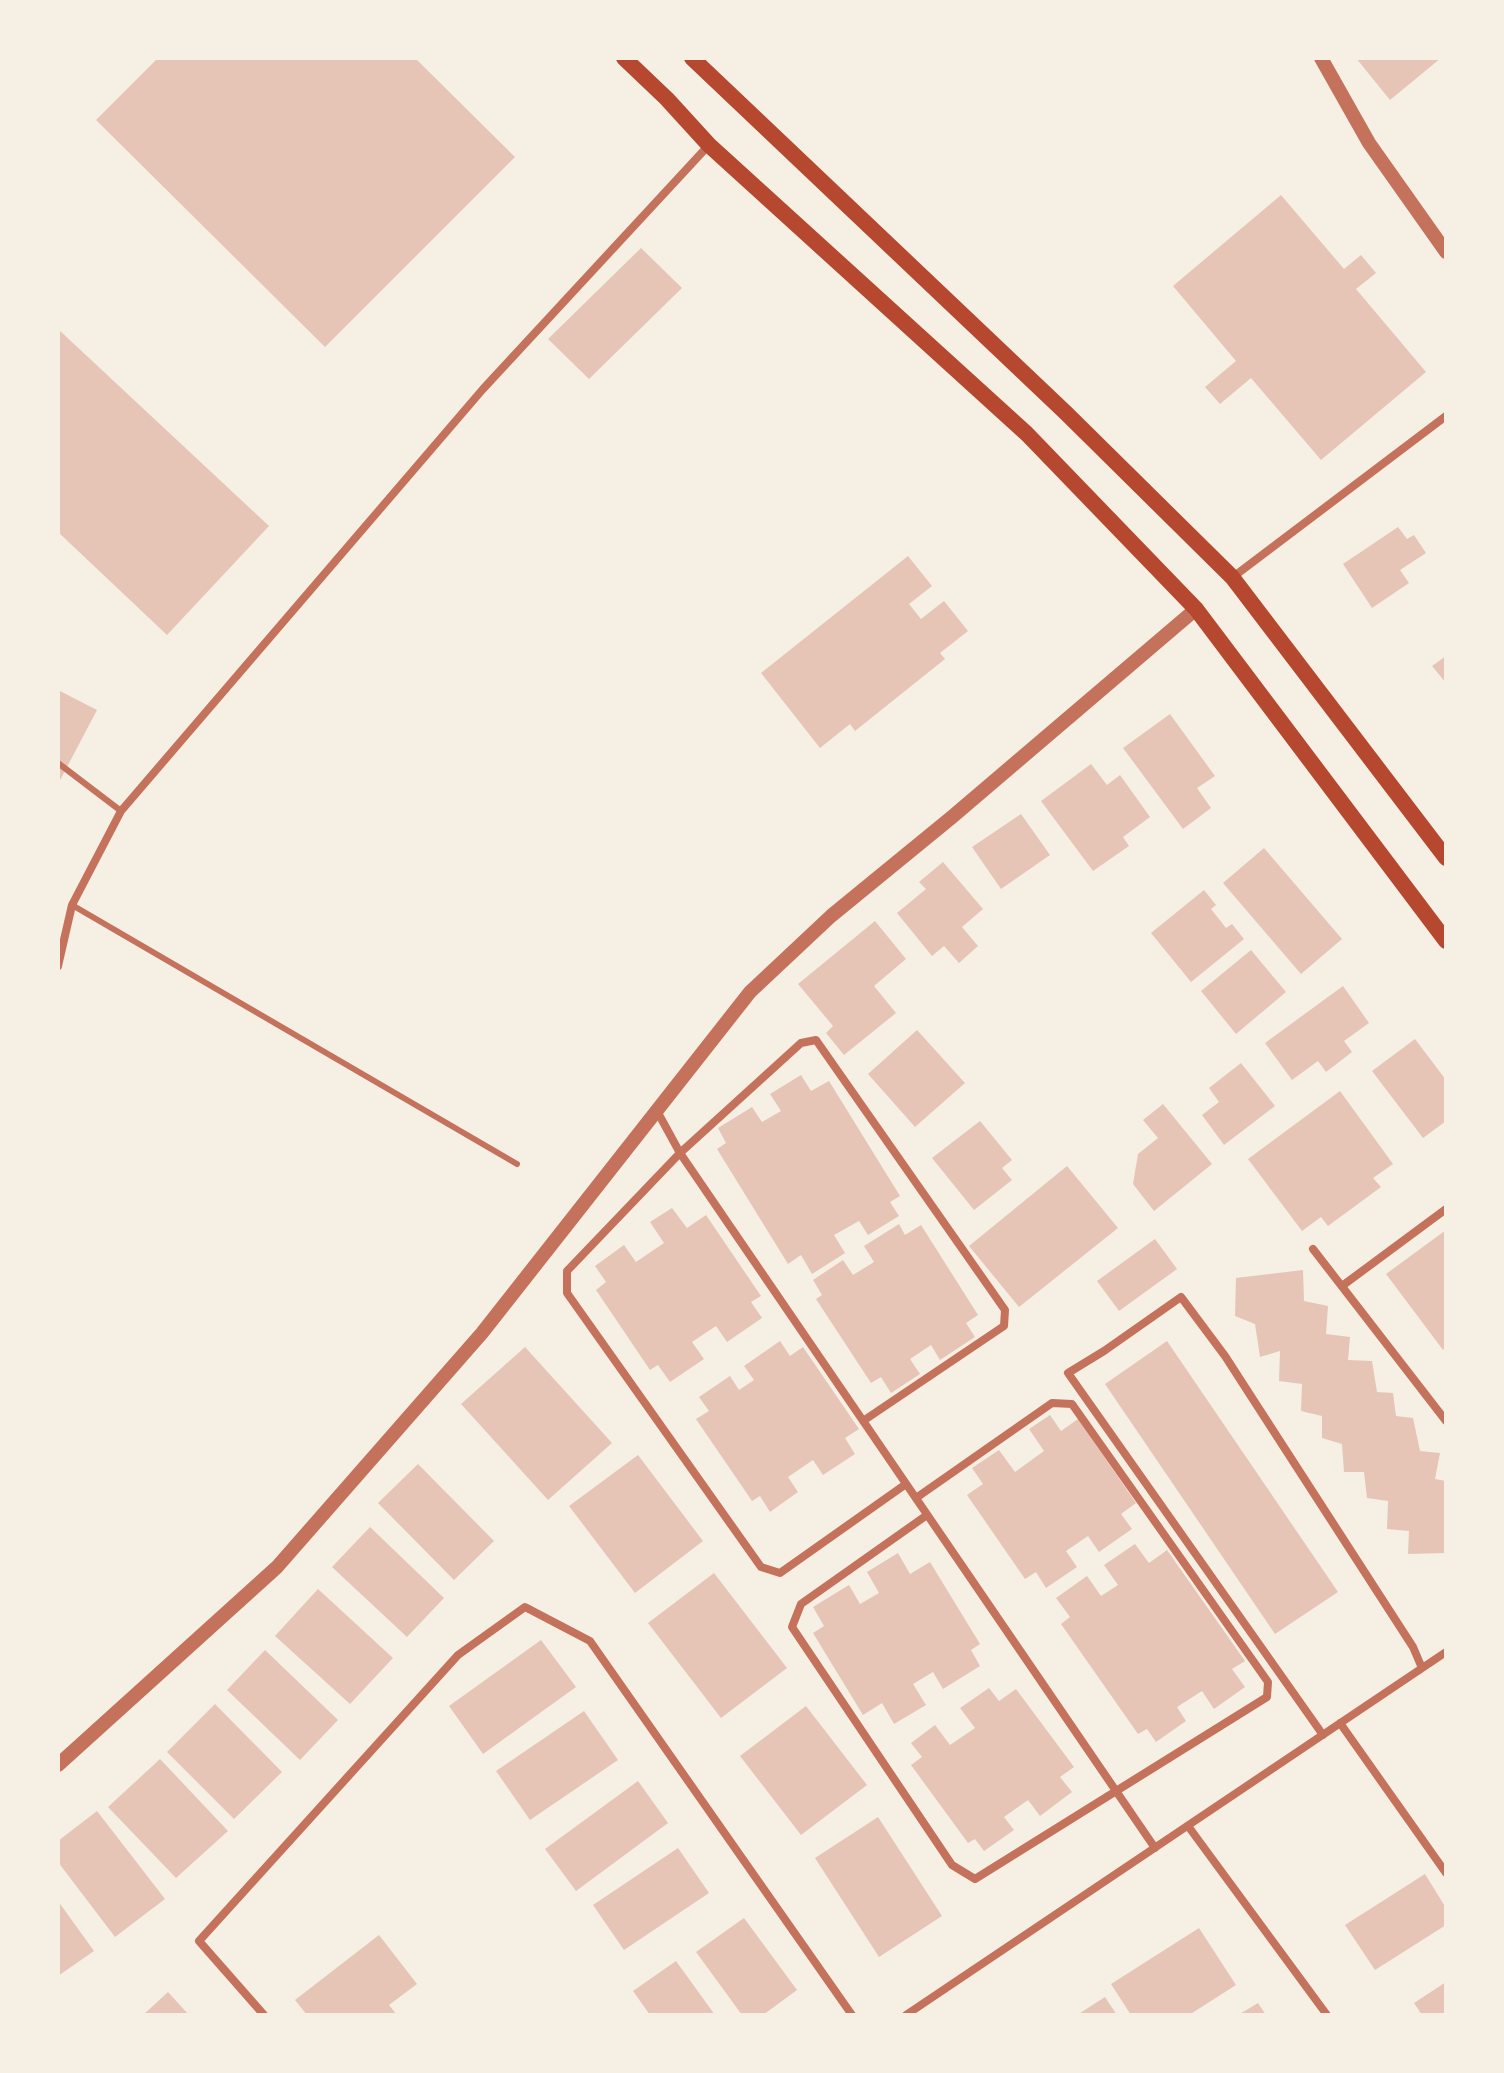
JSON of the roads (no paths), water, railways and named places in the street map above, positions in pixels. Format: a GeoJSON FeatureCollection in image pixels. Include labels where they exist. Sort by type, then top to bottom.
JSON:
{"type":"FeatureCollection","features":[{"type":"Feature","properties":{"kind":"main road"},"geometry":{"type":"LineString","coordinates":[[624,58],[709,145],[1027,434],[1196,609],[1446,941]]}},
{"type":"Feature","properties":{"kind":"main road"},"geometry":{"type":"LineString","coordinates":[[692,58],[1066,413],[1232,577],[1446,858]]}},
{"type":"Feature","properties":{"kind":"street"},"geometry":{"type":"LineString","coordinates":[[1321,58],[1369,143],[1446,252]]}},
{"type":"Feature","properties":{"kind":"street"},"geometry":{"type":"LineString","coordinates":[[58,966],[72,905],[121,811],[483,389],[709,145]]}},
{"type":"Feature","properties":{"kind":"street"},"geometry":{"type":"LineString","coordinates":[[1232,577],[1446,416]]}},
{"type":"Feature","properties":{"kind":"street"},"geometry":{"type":"LineString","coordinates":[[58,1765],[277,1567],[482,1333],[750,992],[831,916],[1196,609]]}},
{"type":"Feature","properties":{"kind":"street"},"geometry":{"type":"LineString","coordinates":[[863,1421],[1004,1326],[1005,1310],[816,1040],[801,1043],[680,1153],[567,1271],[567,1293],[761,1567],[780,1573],[906,1484]]}},
{"type":"Feature","properties":{"kind":"street"},"geometry":{"type":"LineString","coordinates":[[657,1111],[680,1153],[1155,1848]]}},
{"type":"Feature","properties":{"kind":"street"},"geometry":{"type":"LineString","coordinates":[[1342,1286],[1446,1209]]}},
{"type":"Feature","properties":{"kind":"street"},"geometry":{"type":"LineString","coordinates":[[1313,1249],[1446,1421]]}},
{"type":"Feature","properties":{"kind":"street"},"geometry":{"type":"LineString","coordinates":[[1323,1735],[1068,1373],[1181,1297],[1233,1369],[1413,1647],[1422,1668]]}},
{"type":"Feature","properties":{"kind":"street"},"geometry":{"type":"LineString","coordinates":[[916,1498],[1052,1403],[1072,1404],[1268,1682],[1267,1697],[975,1879],[952,1865],[792,1627],[801,1604],[927,1515]]}},
{"type":"Feature","properties":{"kind":"street"},"geometry":{"type":"LineString","coordinates":[[264,2015],[199,1941],[458,1655],[525,1607],[590,1641],[852,2015]]}},
{"type":"Feature","properties":{"kind":"street"},"geometry":{"type":"LineString","coordinates":[[906,2015],[1446,1652]]}},
{"type":"Feature","properties":{"kind":"street"},"geometry":{"type":"LineString","coordinates":[[1340,1723],[1446,1873]]}},
{"type":"Feature","properties":{"kind":"street"},"geometry":{"type":"LineString","coordinates":[[1188,1826],[1327,2015]]}},
{"type":"Feature","properties":{"kind":"lane"},"geometry":{"type":"LineString","coordinates":[[58,763],[121,811]]}},
{"type":"Feature","properties":{"kind":"lane"},"geometry":{"type":"LineString","coordinates":[[72,905],[517,1164]]}}]}
